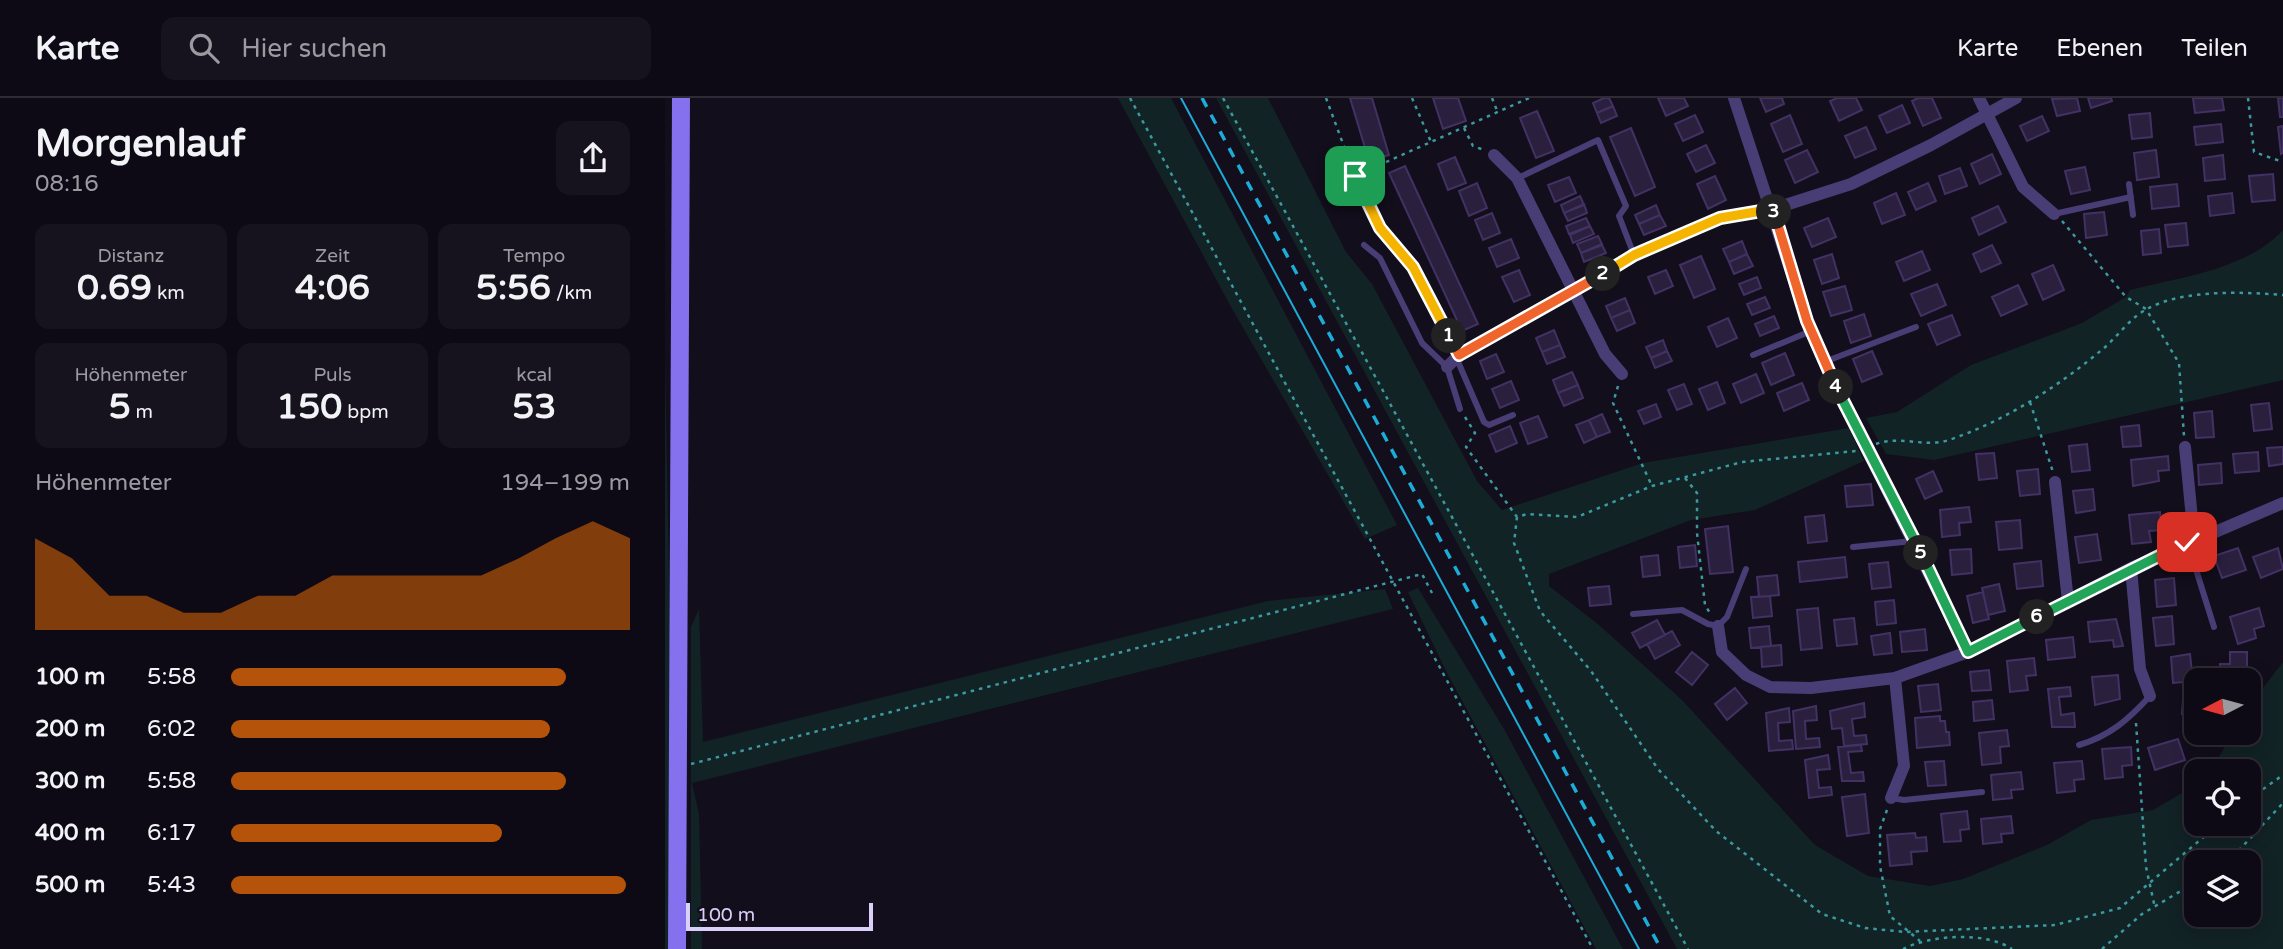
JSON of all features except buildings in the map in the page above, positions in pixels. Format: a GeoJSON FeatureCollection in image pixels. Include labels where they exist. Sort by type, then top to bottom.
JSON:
{"type":"FeatureCollection","features":[{"type":"Feature","properties":{"kind":"main road"},"geometry":{"type":"LineString","coordinates":[[677,949],[681,98]]}},
{"type":"Feature","properties":{"kind":"street"},"geometry":{"type":"LineString","coordinates":[[1734,98],[1773,209],[1811,331],[1824,362],[1968,652]]}},
{"type":"Feature","properties":{"kind":"street"},"geometry":{"type":"LineString","coordinates":[[1979,98],[2023,187],[2054,214]]}},
{"type":"Feature","properties":{"kind":"street"},"geometry":{"type":"LineString","coordinates":[[1447,367],[1457,356],[1573,293],[1634,255],[1720,218],[1773,209],[1851,184],[2016,98]]}},
{"type":"Feature","properties":{"kind":"street"},"geometry":{"type":"LineString","coordinates":[[1494,155],[1517,178],[1605,354],[1622,374]]}},
{"type":"Feature","properties":{"kind":"street"},"geometry":{"type":"LineString","coordinates":[[2185,447],[2191,541]]}},
{"type":"Feature","properties":{"kind":"street"},"geometry":{"type":"LineString","coordinates":[[2056,482],[2068,601]]}},
{"type":"Feature","properties":{"kind":"street"},"geometry":{"type":"LineString","coordinates":[[1718,626],[1723,652],[1746,675],[1770,687],[1811,688],[1895,678],[1968,652],[2131,568],[2283,503]]}},
{"type":"Feature","properties":{"kind":"street"},"geometry":{"type":"LineString","coordinates":[[2131,568],[2140,669],[2150,696]]}},
{"type":"Feature","properties":{"kind":"street"},"geometry":{"type":"LineString","coordinates":[[1891,798],[1904,766],[1895,678]]}},
{"type":"Feature","properties":{"kind":"lane"},"geometry":{"type":"LineString","coordinates":[[1517,178],[1598,140],[1626,206],[1619,216],[1634,255]]}},
{"type":"Feature","properties":{"kind":"lane"},"geometry":{"type":"LineString","coordinates":[[2129,184],[2133,215]]}},
{"type":"Feature","properties":{"kind":"lane"},"geometry":{"type":"LineString","coordinates":[[2054,214],[2131,197]]}},
{"type":"Feature","properties":{"kind":"lane"},"geometry":{"type":"LineString","coordinates":[[1364,245],[1380,258],[1422,343],[1447,367],[1460,409]]}},
{"type":"Feature","properties":{"kind":"lane"},"geometry":{"type":"LineString","coordinates":[[1824,362],[1916,327]]}},
{"type":"Feature","properties":{"kind":"lane"},"geometry":{"type":"LineString","coordinates":[[1753,355],[1811,331]]}},
{"type":"Feature","properties":{"kind":"lane"},"geometry":{"type":"LineString","coordinates":[[1457,356],[1485,422],[1489,425],[1513,415]]}},
{"type":"Feature","properties":{"kind":"lane"},"geometry":{"type":"LineString","coordinates":[[1853,547],[1915,541]]}},
{"type":"Feature","properties":{"kind":"lane"},"geometry":{"type":"LineString","coordinates":[[2191,541],[2214,627]]}},
{"type":"Feature","properties":{"kind":"lane"},"geometry":{"type":"LineString","coordinates":[[1633,614],[1682,610],[1708,624],[1718,626],[1727,617],[1746,569]]}},
{"type":"Feature","properties":{"kind":"lane"},"geometry":{"type":"LineString","coordinates":[[2079,745],[2102,738],[2129,719],[2150,696]]}},
{"type":"Feature","properties":{"kind":"lane"},"geometry":{"type":"LineString","coordinates":[[1891,798],[1904,800],[1982,792]]}},
{"type":"Feature","properties":{"kind":"path"},"geometry":{"type":"LineString","coordinates":[[1131,98],[1593,949]]}},
{"type":"Feature","properties":{"kind":"path"},"geometry":{"type":"LineString","coordinates":[[1223,98],[1688,949]]}},
{"type":"Feature","properties":{"kind":"path"},"geometry":{"type":"LineString","coordinates":[[1326,98],[1355,176],[1380,228],[1413,267],[1457,356]]}},
{"type":"Feature","properties":{"kind":"path"},"geometry":{"type":"LineString","coordinates":[[1412,98],[1431,142]]}},
{"type":"Feature","properties":{"kind":"path"},"geometry":{"type":"LineString","coordinates":[[1492,98],[1498,113]]}},
{"type":"Feature","properties":{"kind":"path"},"geometry":{"type":"LineString","coordinates":[[1355,176],[1529,98]]}},
{"type":"Feature","properties":{"kind":"path"},"geometry":{"type":"LineString","coordinates":[[2248,98],[2254,152],[2283,162]]}},
{"type":"Feature","properties":{"kind":"path"},"geometry":{"type":"LineString","coordinates":[[1464,128],[1473,146],[1494,155]]}},
{"type":"Feature","properties":{"kind":"path"},"geometry":{"type":"LineString","coordinates":[[2054,214],[2078,237],[2126,297],[2146,309],[2179,363],[2185,447]]}},
{"type":"Feature","properties":{"kind":"path"},"geometry":{"type":"LineString","coordinates":[[1622,374],[1613,403],[1651,486]]}},
{"type":"Feature","properties":{"kind":"path"},"geometry":{"type":"LineString","coordinates":[[2030,402],[2056,482]]}},
{"type":"Feature","properties":{"kind":"path"},"geometry":{"type":"LineString","coordinates":[[1685,478],[1697,493],[1697,533],[1705,605],[1718,626]]}},
{"type":"Feature","properties":{"kind":"path"},"geometry":{"type":"LineString","coordinates":[[1517,517],[1514,543],[1540,611],[1591,671],[1658,769],[1708,822],[1777,881],[1822,914],[1865,928],[1905,932],[2055,925],[2120,908],[2205,836]]}},
{"type":"Feature","properties":{"kind":"path"},"geometry":{"type":"LineString","coordinates":[[677,768],[1422,574],[1432,593]]}},
{"type":"Feature","properties":{"kind":"path"},"geometry":{"type":"LineString","coordinates":[[2135,718],[2150,883],[2155,908]]}},
{"type":"Feature","properties":{"kind":"path"},"geometry":{"type":"LineString","coordinates":[[2261,791],[2283,775]]}},
{"type":"Feature","properties":{"kind":"path"},"geometry":{"type":"LineString","coordinates":[[1891,798],[1880,829],[1880,866],[1890,916],[1905,932],[1920,941]]}},
{"type":"Feature","properties":{"kind":"path"},"geometry":{"type":"LineString","coordinates":[[2239,850],[2283,803]]}},
{"type":"Feature","properties":{"kind":"path"},"geometry":{"type":"LineString","coordinates":[[2102,949],[2155,908],[2184,890]]}},
{"type":"Feature","properties":{"kind":"path"},"geometry":{"type":"LineString","coordinates":[[1903,949],[1920,941],[1989,938],[2012,949]]}},
{"type":"Feature","properties":{"kind":"shaded area"},"geometry":{"type":"Polygon","coordinates":[[[1118,98],[1171,98],[1397,525],[1365,539],[1231,307],[1118,98]]]}},
{"type":"Feature","properties":{"kind":"shaded area"},"geometry":{"type":"Polygon","coordinates":[[[1216,98],[1268,98],[1346,252],[1372,284],[1477,481],[1502,510],[1643,463],[1849,428],[1864,461],[1755,510],[1691,520],[1549,574],[1549,586],[1599,625],[1682,700],[1815,845],[1868,876],[1930,886],[1963,879],[2047,845],[2091,820],[2153,810],[2184,792],[2184,836],[2261,836],[2261,759],[2218,759],[2225,746],[2261,746],[2261,690],[2283,662],[2283,949],[1677,949],[1216,98]]]}},
{"type":"Feature","properties":{"kind":"shaded area"},"geometry":{"type":"Polygon","coordinates":[[[2283,230],[2283,380],[1934,460],[1886,454],[1866,418],[1897,412],[1971,365],[2082,323],[2126,297],[2130,290],[2232,263],[2268,244],[2283,230]]]}},
{"type":"Feature","properties":{"kind":"shaded area"},"geometry":{"type":"Polygon","coordinates":[[[665,357],[670,635],[670,949],[665,949],[665,357]]]}},
{"type":"Feature","properties":{"kind":"shaded area"},"geometry":{"type":"Polygon","coordinates":[[[1418,588],[1504,729],[1623,949],[1596,949],[1446,671],[1408,592],[1418,588]]]}},
{"type":"Feature","properties":{"kind":"shaded area"},"geometry":{"type":"Polygon","coordinates":[[[1385,589],[1393,609],[692,783],[699,814],[702,949],[691,949],[691,627],[699,609],[703,742],[1268,601],[1385,589]]]}},
{"type":"Feature","properties":{"kind":"tram line"},"geometry":{"type":"LineString","coordinates":[[1181,98],[1639,949]]}},
{"type":"Feature","properties":{"kind":"railway"},"geometry":{"type":"LineString","coordinates":[[1202,98],[1661,949]]}},
{"type":"Feature","properties":{"kind":"route"},"geometry":{"type":"LineString","coordinates":[[1355,176],[1380,228],[1413,267],[1459,355],[1573,293],[1650,247],[1720,218],[1773,209],[1807,321],[1830,376],[1900,511],[1968,652],[2187,542]]}}]}
